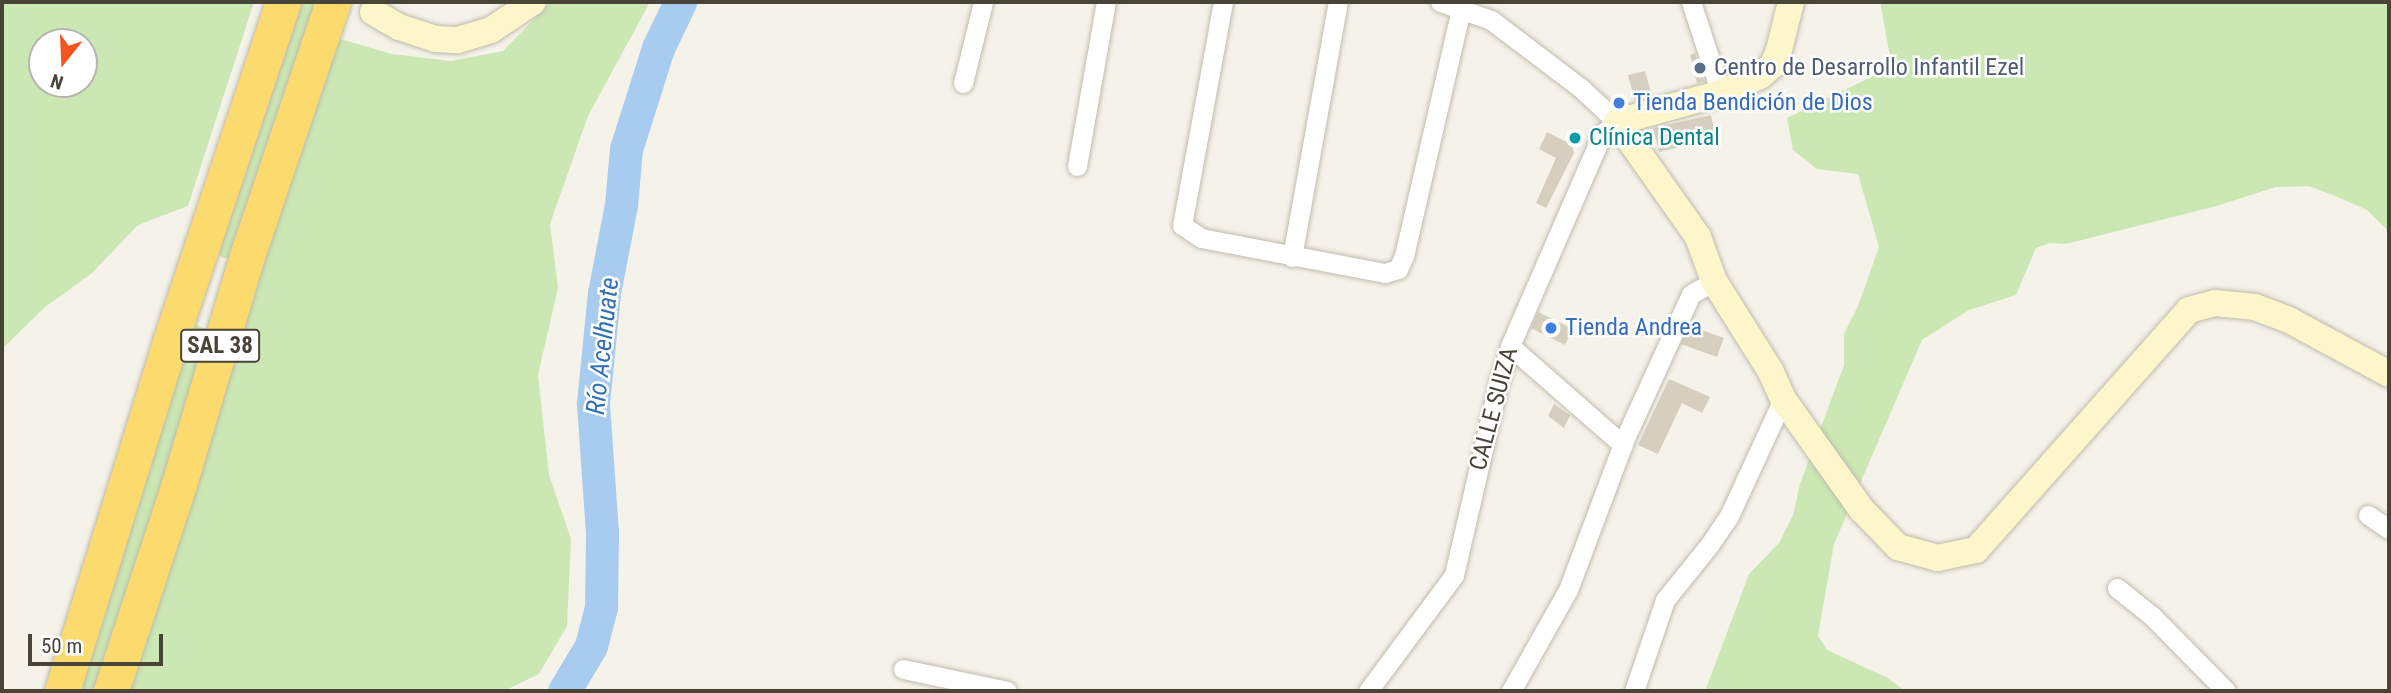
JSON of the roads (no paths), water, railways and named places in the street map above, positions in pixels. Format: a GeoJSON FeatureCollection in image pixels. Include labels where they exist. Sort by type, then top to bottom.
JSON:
{"type":"FeatureCollection","features":[{"type":"Feature","properties":{"kind":"highway","name":"SAL 38"},"geometry":{"type":"LineString","coordinates":[[62,691],[176,324],[283,2]]}},
{"type":"Feature","properties":{"kind":"highway","name":"SAL 38"},"geometry":{"type":"LineString","coordinates":[[111,691],[248,253],[333,2]]}},
{"type":"Feature","properties":{"kind":"highway"},"geometry":{"type":"LineString","coordinates":[[206,239],[207,251],[221,265],[240,261],[248,253]]}},
{"type":"Feature","properties":{"kind":"highway"},"geometry":{"type":"LineString","coordinates":[[176,324],[193,309],[205,311],[213,317],[222,340]]}},
{"type":"Feature","properties":{"kind":"street"},"geometry":{"type":"LineString","coordinates":[[373,12],[399,27],[436,38],[458,40],[491,30],[533,2]]}},
{"type":"Feature","properties":{"kind":"street"},"geometry":{"type":"LineString","coordinates":[[963,83],[983,2]]}},
{"type":"Feature","properties":{"kind":"street"},"geometry":{"type":"LineString","coordinates":[[1077,166],[1106,2]]}},
{"type":"Feature","properties":{"kind":"street"},"geometry":{"type":"LineString","coordinates":[[1223,2],[1182,225],[1201,237],[1292,257],[1385,273],[1398,269],[1404,256],[1461,9]]}},
{"type":"Feature","properties":{"kind":"street"},"geometry":{"type":"LineString","coordinates":[[1292,257],[1338,2]]}},
{"type":"Feature","properties":{"kind":"street"},"geometry":{"type":"LineString","coordinates":[[1440,2],[1491,20],[1582,89],[1618,121],[1698,237],[1714,281],[1771,372],[1783,399],[1862,510],[1898,547],[1938,558],[1976,550],[2189,310],[2215,303],[2255,307],[2289,320],[2389,374]]}},
{"type":"Feature","properties":{"kind":"street"},"geometry":{"type":"LineString","coordinates":[[1691,2],[1721,93]]}},
{"type":"Feature","properties":{"kind":"street"},"geometry":{"type":"LineString","coordinates":[[1618,121],[1721,93],[1760,76],[1773,65],[1791,2]]}},
{"type":"Feature","properties":{"kind":"street","name":"CALLE SUIZA"},"geometry":{"type":"LineString","coordinates":[[1368,691],[1454,575],[1495,397],[1510,346],[1602,134],[1618,121]]}},
{"type":"Feature","properties":{"kind":"street"},"geometry":{"type":"LineString","coordinates":[[1511,691],[1568,590],[1623,445],[1691,294],[1714,281]]}},
{"type":"Feature","properties":{"kind":"street"},"geometry":{"type":"LineString","coordinates":[[1510,346],[1623,445]]}},
{"type":"Feature","properties":{"kind":"street"},"geometry":{"type":"LineString","coordinates":[[1634,691],[1665,600],[1729,516],[1783,399]]}},
{"type":"Feature","properties":{"kind":"street"},"geometry":{"type":"LineString","coordinates":[[2368,515],[2389,529]]}},
{"type":"Feature","properties":{"kind":"street"},"geometry":{"type":"LineString","coordinates":[[2117,588],[2152,615],[2226,691]]}},
{"type":"Feature","properties":{"kind":"street"},"geometry":{"type":"LineString","coordinates":[[903,669],[1007,691]]}},
{"type":"Feature","properties":{"kind":"waterway","name":"Río Acelhuate"},"geometry":{"type":"LineString","coordinates":[[564,691],[591,646],[601,607],[602,533],[593,403],[604,293],[621,205],[626,149],[658,48],[680,2]]}},
{"type":"Feature","properties":{"kind":"place","name":"Centro de Desarrollo Infantil Ezel"},"geometry":{"type":"Point","coordinates":[1700,68]}},
{"type":"Feature","properties":{"kind":"place","name":"Tienda Bendición de Dios"},"geometry":{"type":"Point","coordinates":[1619,103]}},
{"type":"Feature","properties":{"kind":"place","name":"Clínica Dental"},"geometry":{"type":"Point","coordinates":[1575,138]}},
{"type":"Feature","properties":{"kind":"place","name":"Tienda Andrea"},"geometry":{"type":"Point","coordinates":[1551,328]}}]}
